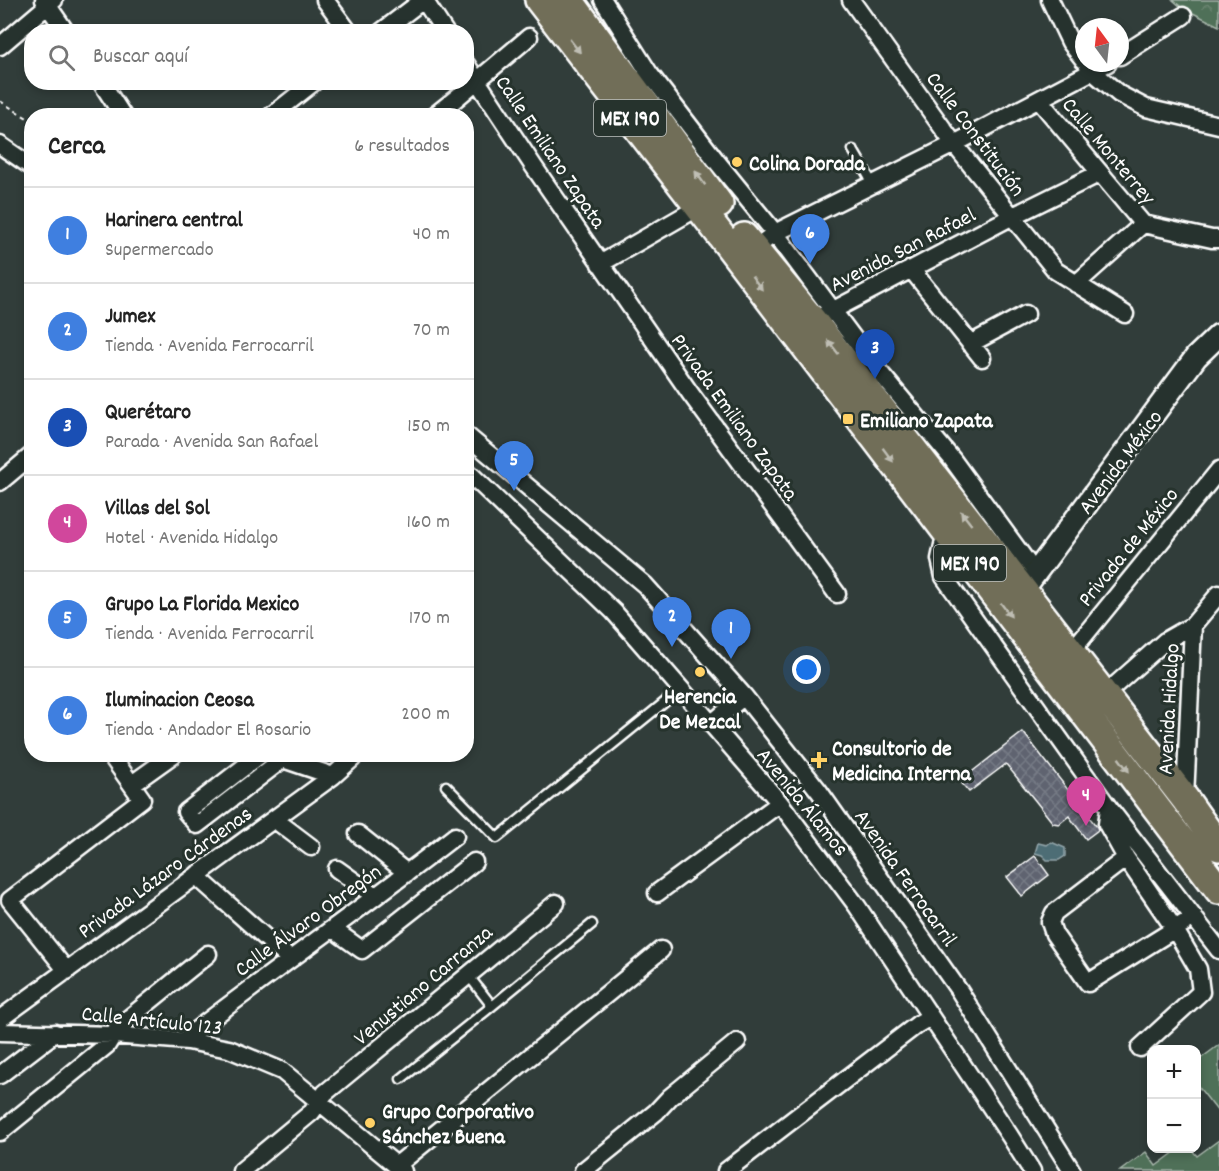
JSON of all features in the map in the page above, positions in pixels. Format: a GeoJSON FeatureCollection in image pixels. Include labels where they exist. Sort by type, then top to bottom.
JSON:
{"type":"FeatureCollection","features":[{"type":"Feature","properties":{"kind":"highway","name":"MEX 190"},"geometry":{"type":"LineString","coordinates":[[539,0],[1219,890]]}},
{"type":"Feature","properties":{"kind":"highway","name":"MEX 190"},"geometry":{"type":"LineString","coordinates":[[569,0],[642,81],[735,226],[754,249],[822,316],[1029,582],[1071,652],[1185,799],[1215,832]]}},
{"type":"Feature","properties":{"kind":"street"},"geometry":{"type":"LineString","coordinates":[[325,0],[343,24]]}},
{"type":"Feature","properties":{"kind":"street"},"geometry":{"type":"LineString","coordinates":[[392,24],[423,0],[440,24]]}},
{"type":"Feature","properties":{"kind":"street"},"geometry":{"type":"LineString","coordinates":[[603,0],[642,81],[718,163],[775,233],[822,316]]}},
{"type":"Feature","properties":{"kind":"street","name":"Calle Constitución"},"geometry":{"type":"LineString","coordinates":[[851,0],[954,144],[1056,271],[1125,314]]}},
{"type":"Feature","properties":{"kind":"street"},"geometry":{"type":"LineString","coordinates":[[1050,0],[1075,48]]}},
{"type":"Feature","properties":{"kind":"street"},"geometry":{"type":"LineString","coordinates":[[24,24],[49,2],[61,24]]}},
{"type":"Feature","properties":{"kind":"street"},"geometry":{"type":"LineString","coordinates":[[1129,50],[1183,16]]}},
{"type":"Feature","properties":{"kind":"street"},"geometry":{"type":"LineString","coordinates":[[0,46],[24,24]]}},
{"type":"Feature","properties":{"kind":"street"},"geometry":{"type":"LineString","coordinates":[[474,83],[529,37]]}},
{"type":"Feature","properties":{"kind":"street"},"geometry":{"type":"LineString","coordinates":[[754,249],[775,233],[1039,100],[1078,72]]}},
{"type":"Feature","properties":{"kind":"street"},"geometry":{"type":"LineString","coordinates":[[1095,72],[1119,94],[1146,108],[1219,125]]}},
{"type":"Feature","properties":{"kind":"street","name":"Calle Emiliano Zapata"},"geometry":{"type":"LineString","coordinates":[[474,76],[600,264]]}},
{"type":"Feature","properties":{"kind":"street"},"geometry":{"type":"LineString","coordinates":[[106,90],[118,108]]}},
{"type":"Feature","properties":{"kind":"street"},"geometry":{"type":"LineString","coordinates":[[281,108],[304,90]]}},
{"type":"Feature","properties":{"kind":"street"},"geometry":{"type":"LineString","coordinates":[[444,108],[466,90]]}},
{"type":"Feature","properties":{"kind":"street","name":"Calle Monterrey"},"geometry":{"type":"LineString","coordinates":[[1039,100],[1143,224],[1219,239]]}},
{"type":"Feature","properties":{"kind":"street"},"geometry":{"type":"LineString","coordinates":[[0,145],[24,162]]}},
{"type":"Feature","properties":{"kind":"street","name":"Avenida San Rafael"},"geometry":{"type":"LineString","coordinates":[[822,316],[1100,173]]}},
{"type":"Feature","properties":{"kind":"street"},"geometry":{"type":"LineString","coordinates":[[600,264],[699,207]]}},
{"type":"Feature","properties":{"kind":"street"},"geometry":{"type":"LineString","coordinates":[[1076,284],[1143,224]]}},
{"type":"Feature","properties":{"kind":"street","name":"Privada Emiliano Zapata"},"geometry":{"type":"LineString","coordinates":[[600,264],[690,393],[837,594]]}},
{"type":"Feature","properties":{"kind":"street"},"geometry":{"type":"LineString","coordinates":[[911,269],[982,358]]}},
{"type":"Feature","properties":{"kind":"street"},"geometry":{"type":"LineString","coordinates":[[970,344],[1026,314]]}},
{"type":"Feature","properties":{"kind":"street","name":"Avenida México"},"geometry":{"type":"LineString","coordinates":[[1029,582],[1196,357],[1219,335]]}},
{"type":"Feature","properties":{"kind":"street","name":"Avenida Ferrocarril"},"geometry":{"type":"LineString","coordinates":[[474,442],[645,585],[744,696],[819,791],[960,992],[1072,1171]]}},
{"type":"Feature","properties":{"kind":"street"},"geometry":{"type":"LineString","coordinates":[[0,482],[24,462]]}},
{"type":"Feature","properties":{"kind":"street","name":"Privada de México"},"geometry":{"type":"LineString","coordinates":[[1071,652],[1219,470]]}},
{"type":"Feature","properties":{"kind":"street","name":"Avenida Álamos"},"geometry":{"type":"LineString","coordinates":[[474,482],[614,612],[780,803],[857,906],[1032,1171]]}},
{"type":"Feature","properties":{"kind":"street"},"geometry":{"type":"LineString","coordinates":[[946,531],[940,559],[944,577],[1109,807],[1219,950]]}},
{"type":"Feature","properties":{"kind":"street","name":"Avenida Hidalgo"},"geometry":{"type":"LineString","coordinates":[[1185,799],[1193,625],[1219,594]]}},
{"type":"Feature","properties":{"kind":"street"},"geometry":{"type":"LineString","coordinates":[[1104,695],[1165,641],[1193,625]]}},
{"type":"Feature","properties":{"kind":"street"},"geometry":{"type":"LineString","coordinates":[[711,724],[744,696]]}},
{"type":"Feature","properties":{"kind":"street"},"geometry":{"type":"LineString","coordinates":[[67,970],[10,900],[142,799],[116,762]]}},
{"type":"Feature","properties":{"kind":"street"},"geometry":{"type":"LineString","coordinates":[[132,784],[163,762]]}},
{"type":"Feature","properties":{"kind":"street"},"geometry":{"type":"LineString","coordinates":[[251,762],[186,812],[197,825],[270,762]]}},
{"type":"Feature","properties":{"kind":"street"},"geometry":{"type":"LineString","coordinates":[[291,762],[333,776]]}},
{"type":"Feature","properties":{"kind":"street","name":"Privada Lázaro Cárdenas"},"geometry":{"type":"LineString","coordinates":[[0,1019],[333,776],[349,762]]}},
{"type":"Feature","properties":{"kind":"street"},"geometry":{"type":"LineString","coordinates":[[657,893],[780,803]]}},
{"type":"Feature","properties":{"kind":"street"},"geometry":{"type":"LineString","coordinates":[[1109,807],[1107,824],[1126,858],[1174,928],[1198,969],[1201,992],[1140,1048]]}},
{"type":"Feature","properties":{"kind":"street"},"geometry":{"type":"LineString","coordinates":[[274,819],[311,847]]}},
{"type":"Feature","properties":{"kind":"street"},"geometry":{"type":"LineString","coordinates":[[358,834],[407,873]]}},
{"type":"Feature","properties":{"kind":"street","name":"Calle Álvaro Obregón"},"geometry":{"type":"LineString","coordinates":[[188,1041],[190,1034],[455,836]]}},
{"type":"Feature","properties":{"kind":"street"},"geometry":{"type":"LineString","coordinates":[[1126,858],[1054,913],[1050,922],[1054,934],[1088,983],[1194,917]]}},
{"type":"Feature","properties":{"kind":"street"},"geometry":{"type":"LineString","coordinates":[[334,928],[362,950],[474,862]]}},
{"type":"Feature","properties":{"kind":"street"},"geometry":{"type":"LineString","coordinates":[[337,869],[375,896]]}},
{"type":"Feature","properties":{"kind":"street"},"geometry":{"type":"LineString","coordinates":[[198,874],[203,882],[288,960]]}},
{"type":"Feature","properties":{"kind":"street","name":"Venustiano Carranza"},"geometry":{"type":"LineString","coordinates":[[241,1171],[312,1112],[326,1094],[556,903]]}},
{"type":"Feature","properties":{"kind":"street"},"geometry":{"type":"LineString","coordinates":[[400,1168],[661,950]]}},
{"type":"Feature","properties":{"kind":"street"},"geometry":{"type":"LineString","coordinates":[[0,1132],[107,1045],[118,1027],[208,954]]}},
{"type":"Feature","properties":{"kind":"street"},"geometry":{"type":"LineString","coordinates":[[726,1171],[930,1017]]}},
{"type":"Feature","properties":{"kind":"street","name":"Calle Artículo 123"},"geometry":{"type":"LineString","coordinates":[[0,1032],[113,1035],[188,1041],[228,1049],[282,1071],[400,1168]]}},
{"type":"Feature","properties":{"kind":"street"},"geometry":{"type":"LineString","coordinates":[[0,1075],[55,1033]]}},
{"type":"Feature","properties":{"kind":"street"},"geometry":{"type":"LineString","coordinates":[[583,1171],[656,1113],[670,1097],[737,1042]]}},
{"type":"Feature","properties":{"kind":"lane"},"geometry":{"type":"LineString","coordinates":[[853,150],[873,184]]}},
{"type":"Feature","properties":{"kind":"lane"},"geometry":{"type":"LineString","coordinates":[[446,786],[497,838],[681,689]]}},
{"type":"Feature","properties":{"kind":"lane"},"geometry":{"type":"LineString","coordinates":[[401,1079],[592,924]]}},
{"type":"Feature","properties":{"kind":"lane"},"geometry":{"type":"LineString","coordinates":[[468,975],[492,1006]]}},
{"type":"Feature","properties":{"kind":"path"},"geometry":{"type":"LineString","coordinates":[[0,101],[24,117]]}},
{"type":"Feature","properties":{"kind":"green space"},"geometry":{"type":"Polygon","coordinates":[[[1173,0],[1219,0],[1219,26],[1181,7],[1173,0]]]}},
{"type":"Feature","properties":{"kind":"green space"},"geometry":{"type":"Polygon","coordinates":[[[1219,1045],[1219,1113],[1201,1090],[1201,1058],[1219,1045]]]}},
{"type":"Feature","properties":{"kind":"green space"},"geometry":{"type":"Polygon","coordinates":[[[1219,1140],[1219,1171],[1120,1171],[1146,1152],[1156,1166],[1174,1153],[1194,1153],[1197,1156],[1219,1140]]]}},
{"type":"Feature","properties":{"kind":"water"},"geometry":{"type":"Polygon","coordinates":[[[1051,842],[1065,848],[1065,856],[1059,860],[1047,860],[1035,853],[1038,843],[1047,845],[1051,842]]]}},
{"type":"Feature","properties":{"kind":"building"},"geometry":{"type":"Polygon","coordinates":[[[1023,732],[1097,827],[1098,830],[1086,839],[1069,816],[1059,824],[1053,823],[1006,764],[969,792],[960,781],[1023,732]]]}},
{"type":"Feature","properties":{"kind":"building"},"geometry":{"type":"Polygon","coordinates":[[[1035,856],[1049,875],[1022,896],[1007,877],[1035,856]]]}},
{"type":"Feature","properties":{"kind":"place","name":"Colina Dorada"},"geometry":{"type":"Point","coordinates":[737,162]}},
{"type":"Feature","properties":{"kind":"place","name":"Iluminacion Ceosa"},"geometry":{"type":"Point","coordinates":[810,264]}},
{"type":"Feature","properties":{"kind":"place","name":"Querétaro"},"geometry":{"type":"Point","coordinates":[875,379]}},
{"type":"Feature","properties":{"kind":"place","name":"Emiliano Zapata"},"geometry":{"type":"Point","coordinates":[848,419]}},
{"type":"Feature","properties":{"kind":"place","name":"Grupo La Florida Mexico"},"geometry":{"type":"Point","coordinates":[514,491]}},
{"type":"Feature","properties":{"kind":"place","name":"Jumex"},"geometry":{"type":"Point","coordinates":[672,647]}},
{"type":"Feature","properties":{"kind":"place","name":"Harinera central"},"geometry":{"type":"Point","coordinates":[731,659]}},
{"type":"Feature","properties":{"kind":"place","name":"Herencia De Mezcal"},"geometry":{"type":"Point","coordinates":[700,672]}},
{"type":"Feature","properties":{"kind":"place","name":"Consultorio de Medicina Interna"},"geometry":{"type":"Point","coordinates":[819,760]}},
{"type":"Feature","properties":{"kind":"place","name":"Villas del Sol"},"geometry":{"type":"Point","coordinates":[1086,826]}},
{"type":"Feature","properties":{"kind":"place","name":"Grupo Corporativo Sánchez Buena"},"geometry":{"type":"Point","coordinates":[370,1123]}}]}
